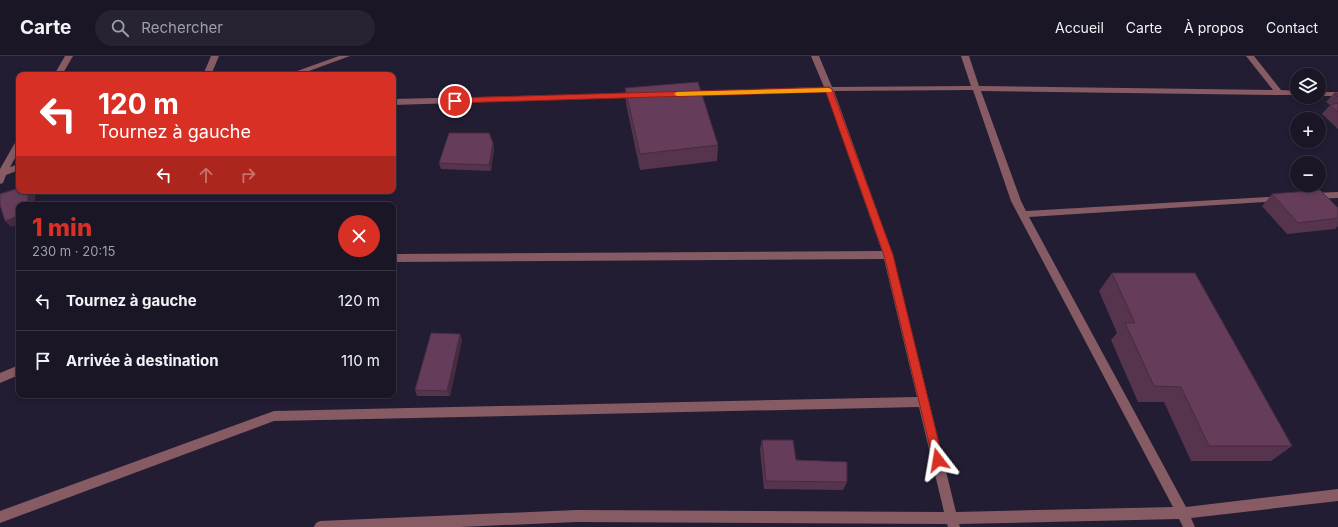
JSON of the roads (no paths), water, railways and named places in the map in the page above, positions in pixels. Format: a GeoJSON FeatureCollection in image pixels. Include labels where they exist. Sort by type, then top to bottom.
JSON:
{"type":"FeatureCollection","features":[{"type":"Feature","properties":{"kind":"street"},"geometry":{"type":"LineString","coordinates":[[60,72],[69,56]]}},
{"type":"Feature","properties":{"kind":"street"},"geometry":{"type":"LineString","coordinates":[[208,72],[215,56]]}},
{"type":"Feature","properties":{"kind":"street"},"geometry":{"type":"LineString","coordinates":[[299,72],[346,56]]}},
{"type":"Feature","properties":{"kind":"street"},"geometry":{"type":"LineString","coordinates":[[815,56],[829,89],[888,255],[953,523]]}},
{"type":"Feature","properties":{"kind":"street"},"geometry":{"type":"LineString","coordinates":[[965,56],[1016,201],[1183,513],[1189,527]]}},
{"type":"Feature","properties":{"kind":"street"},"geometry":{"type":"LineString","coordinates":[[1250,56],[1279,93]]}},
{"type":"Feature","properties":{"kind":"street"},"geometry":{"type":"LineString","coordinates":[[678,94],[829,89],[976,88],[1290,93]]}},
{"type":"Feature","properties":{"kind":"street"},"geometry":{"type":"LineString","coordinates":[[1326,94],[1338,94]]}},
{"type":"Feature","properties":{"kind":"street"},"geometry":{"type":"LineString","coordinates":[[396,102],[646,95]]}},
{"type":"Feature","properties":{"kind":"street"},"geometry":{"type":"LineString","coordinates":[[1,176],[16,148]]}},
{"type":"Feature","properties":{"kind":"street"},"geometry":{"type":"LineString","coordinates":[[1,176],[16,168]]}},
{"type":"Feature","properties":{"kind":"street"},"geometry":{"type":"LineString","coordinates":[[1306,197],[1338,195]]}},
{"type":"Feature","properties":{"kind":"street"},"geometry":{"type":"LineString","coordinates":[[1023,214],[1291,198]]}},
{"type":"Feature","properties":{"kind":"street"},"geometry":{"type":"LineString","coordinates":[[396,258],[888,255]]}},
{"type":"Feature","properties":{"kind":"street"},"geometry":{"type":"LineString","coordinates":[[0,378],[16,371]]}},
{"type":"Feature","properties":{"kind":"street"},"geometry":{"type":"LineString","coordinates":[[0,517],[274,416],[924,402]]}},
{"type":"Feature","properties":{"kind":"street"},"geometry":{"type":"LineString","coordinates":[[320,527],[576,516],[953,523],[1183,513],[1338,495]]}}]}
